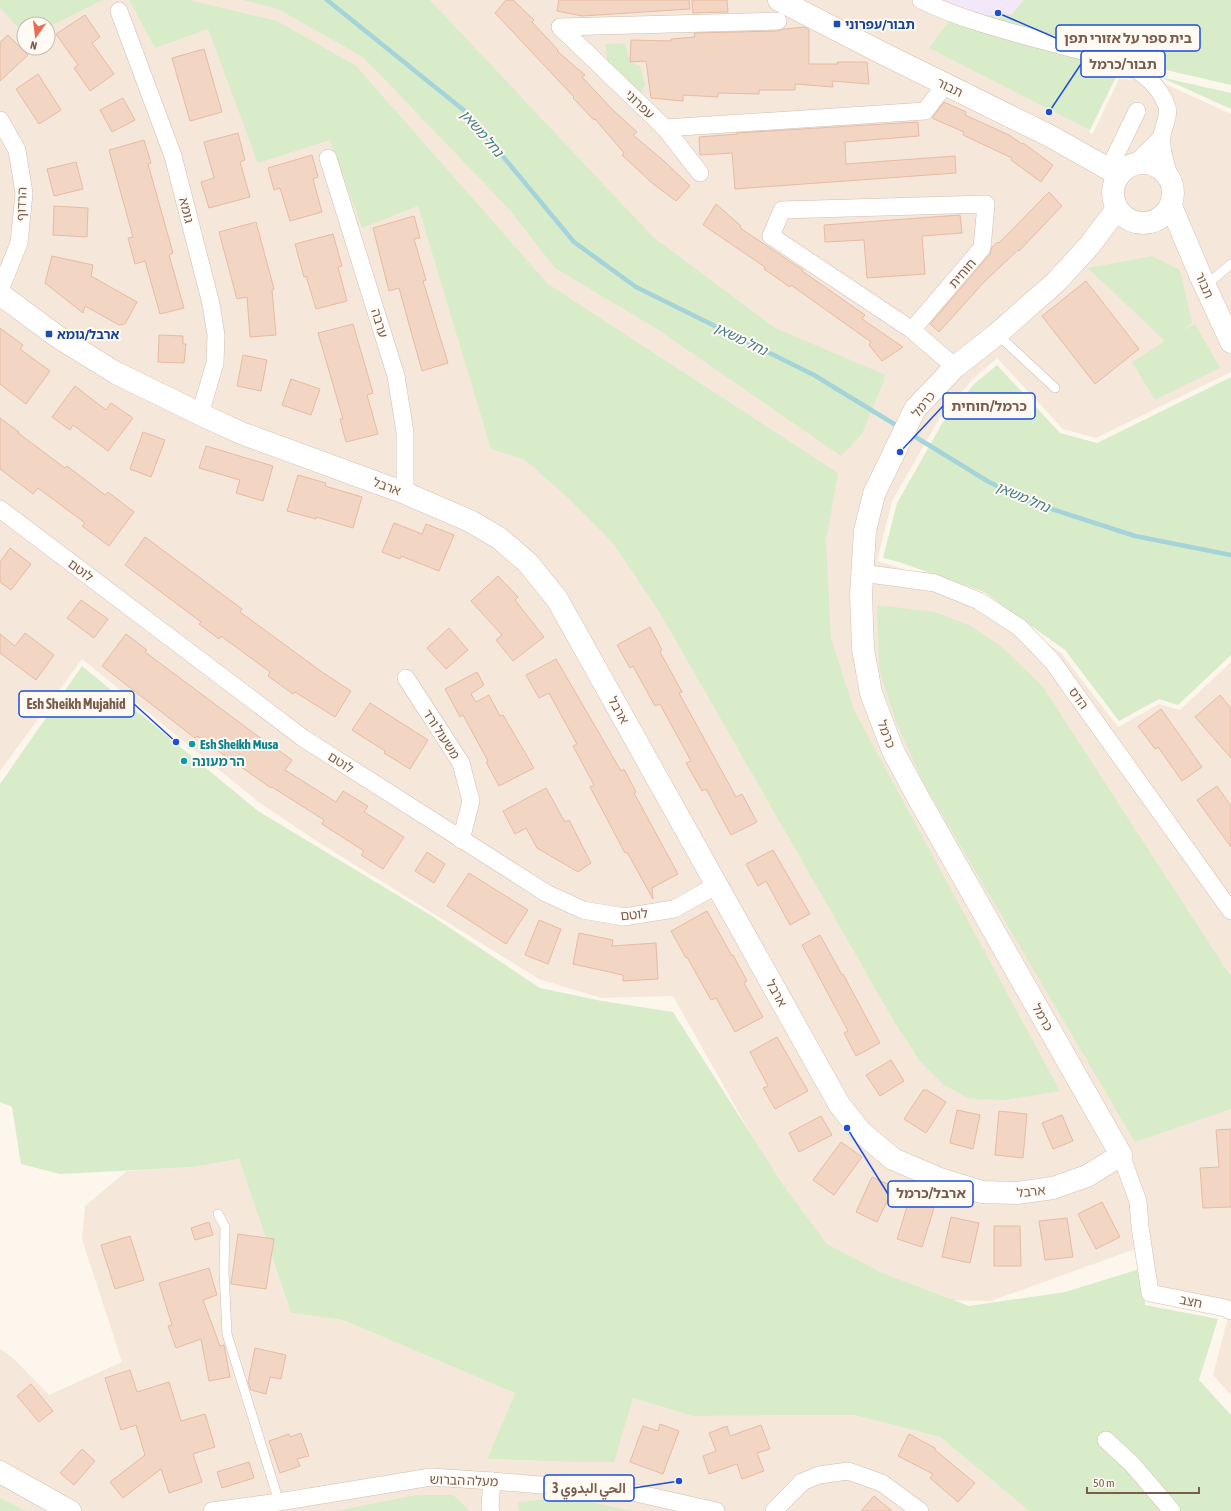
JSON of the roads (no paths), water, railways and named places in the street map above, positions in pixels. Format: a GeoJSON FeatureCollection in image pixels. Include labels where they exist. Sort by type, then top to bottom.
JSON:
{"type":"FeatureCollection","features":[{"type":"Feature","properties":{"kind":"street"},"geometry":{"type":"LineString","coordinates":[[921,0],[944,12],[1103,56],[1127,65],[1148,79],[1160,91],[1167,106],[1166,122],[1162,136],[1164,157],[1173,187],[1174,197],[1166,214],[1158,220],[1140,224],[1123,216],[1117,209],[1113,192],[1114,183],[1121,169],[1137,111]]}},
{"type":"Feature","properties":{"kind":"street","name":"תבור"},"geometry":{"type":"LineString","coordinates":[[779,10],[945,85],[1121,169]]}},
{"type":"Feature","properties":{"kind":"street","name":"עפרוני"},"geometry":{"type":"LineString","coordinates":[[779,10],[560,27],[665,128],[925,111],[945,85]]}},
{"type":"Feature","properties":{"kind":"street","name":"גומא"},"geometry":{"type":"LineString","coordinates":[[119,11],[173,156],[211,304],[216,335],[215,362],[200,414]]}},
{"type":"Feature","properties":{"kind":"street","name":"הרדוף"},"geometry":{"type":"LineString","coordinates":[[0,120],[16,150],[24,194],[19,243],[0,290]]}},
{"type":"Feature","properties":{"kind":"street"},"geometry":{"type":"LineString","coordinates":[[665,128],[700,174]]}},
{"type":"Feature","properties":{"kind":"street"},"geometry":{"type":"LineString","coordinates":[[1121,169],[1162,136]]}},
{"type":"Feature","properties":{"kind":"street","name":"ערבה"},"geometry":{"type":"LineString","coordinates":[[328,158],[396,376],[405,432],[405,492]]}},
{"type":"Feature","properties":{"kind":"street"},"geometry":{"type":"LineString","coordinates":[[1121,169],[1145,163],[1155,165],[1163,170],[1170,178]]}},
{"type":"Feature","properties":{"kind":"street","name":"חוחית"},"geometry":{"type":"LineString","coordinates":[[986,204],[982,248],[912,330],[771,236],[782,210],[986,204]]}},
{"type":"Feature","properties":{"kind":"street","name":"תבור"},"geometry":{"type":"LineString","coordinates":[[1171,206],[1231,342]]}},
{"type":"Feature","properties":{"kind":"street","name":"כרמל"},"geometry":{"type":"LineString","coordinates":[[1117,209],[1089,246],[1056,282],[997,334],[955,367],[916,409],[874,494],[865,530],[861,594],[863,650],[871,693],[893,751],[1121,1155],[1138,1201],[1140,1226],[1150,1293]]}},
{"type":"Feature","properties":{"kind":"street","name":"ארבל"},"geometry":{"type":"LineString","coordinates":[[0,294],[58,337],[116,373],[241,433],[405,492],[470,521],[499,538],[527,562],[557,600],[839,1104],[861,1132],[893,1159],[940,1179],[982,1192],[1018,1193],[1053,1188],[1087,1176],[1121,1155]]}},
{"type":"Feature","properties":{"kind":"street"},"geometry":{"type":"LineString","coordinates":[[912,330],[955,367]]}},
{"type":"Feature","properties":{"kind":"street","name":"לוטם"},"geometry":{"type":"LineString","coordinates":[[0,509],[303,738],[546,893],[583,910],[624,917],[674,909],[717,885]]}},
{"type":"Feature","properties":{"kind":"street","name":"הדס"},"geometry":{"type":"LineString","coordinates":[[862,573],[935,583],[979,601],[1019,627],[1052,661],[1231,911]]}},
{"type":"Feature","properties":{"kind":"street","name":"משעול ורד"},"geometry":{"type":"LineString","coordinates":[[406,678],[462,763],[471,801],[461,840]]}},
{"type":"Feature","properties":{"kind":"street","name":"חצב"},"geometry":{"type":"LineString","coordinates":[[1150,1293],[1225,1308],[1231,1312]]}},
{"type":"Feature","properties":{"kind":"street"},"geometry":{"type":"LineString","coordinates":[[1106,1440],[1132,1464],[1172,1511]]}},
{"type":"Feature","properties":{"kind":"street"},"geometry":{"type":"LineString","coordinates":[[774,1511],[802,1482],[820,1475],[848,1470],[882,1484],[920,1511]]}},
{"type":"Feature","properties":{"kind":"street"},"geometry":{"type":"LineString","coordinates":[[0,1472],[65,1509]]}},
{"type":"Feature","properties":{"kind":"street","name":"מעלה הברוש"},"geometry":{"type":"LineString","coordinates":[[212,1511],[279,1502],[431,1477],[636,1493],[716,1511]]}},
{"type":"Feature","properties":{"kind":"street"},"geometry":{"type":"LineString","coordinates":[[491,1511],[492,1481]]}},
{"type":"Feature","properties":{"kind":"lane"},"geometry":{"type":"LineString","coordinates":[[1205,286],[1231,264]]}},
{"type":"Feature","properties":{"kind":"lane"},"geometry":{"type":"LineString","coordinates":[[997,334],[1055,388]]}},
{"type":"Feature","properties":{"kind":"lane"},"geometry":{"type":"LineString","coordinates":[[218,1214],[225,1227],[224,1271],[227,1334],[279,1502]]}},
{"type":"Feature","properties":{"kind":"waterway","name":"נחל משאן"},"geometry":{"type":"LineString","coordinates":[[327,0],[466,112],[574,242],[636,287],[814,375],[899,427]]}},
{"type":"Feature","properties":{"kind":"waterway","name":"נחל משאן"},"geometry":{"type":"LineString","coordinates":[[909,433],[989,482],[1030,502],[1135,536],[1231,555]]}},
{"type":"Feature","properties":{"kind":"place","name":"בית ספר על אזורי תפן"},"geometry":{"type":"Point","coordinates":[998,13]}},
{"type":"Feature","properties":{"kind":"place","name":"תבור/עפרוני"},"geometry":{"type":"Point","coordinates":[837,24]}},
{"type":"Feature","properties":{"kind":"place","name":"תבור/כרמל"},"geometry":{"type":"Point","coordinates":[1049,112]}},
{"type":"Feature","properties":{"kind":"place","name":"ארבל/גומא"},"geometry":{"type":"Point","coordinates":[49,334]}},
{"type":"Feature","properties":{"kind":"place","name":"כרמל/חוחית"},"geometry":{"type":"Point","coordinates":[900,452]}},
{"type":"Feature","properties":{"kind":"place","name":"Esh Sheikh Mujahid"},"geometry":{"type":"Point","coordinates":[176,742]}},
{"type":"Feature","properties":{"kind":"place","name":"Esh Sheikh Musa"},"geometry":{"type":"Point","coordinates":[192,744]}},
{"type":"Feature","properties":{"kind":"place","name":"הר מעונה"},"geometry":{"type":"Point","coordinates":[184,761]}},
{"type":"Feature","properties":{"kind":"place","name":"ארבל/כרמל"},"geometry":{"type":"Point","coordinates":[847,1128]}},
{"type":"Feature","properties":{"kind":"place","name":"الحي البدوي 3"},"geometry":{"type":"Point","coordinates":[679,1481]}}]}
